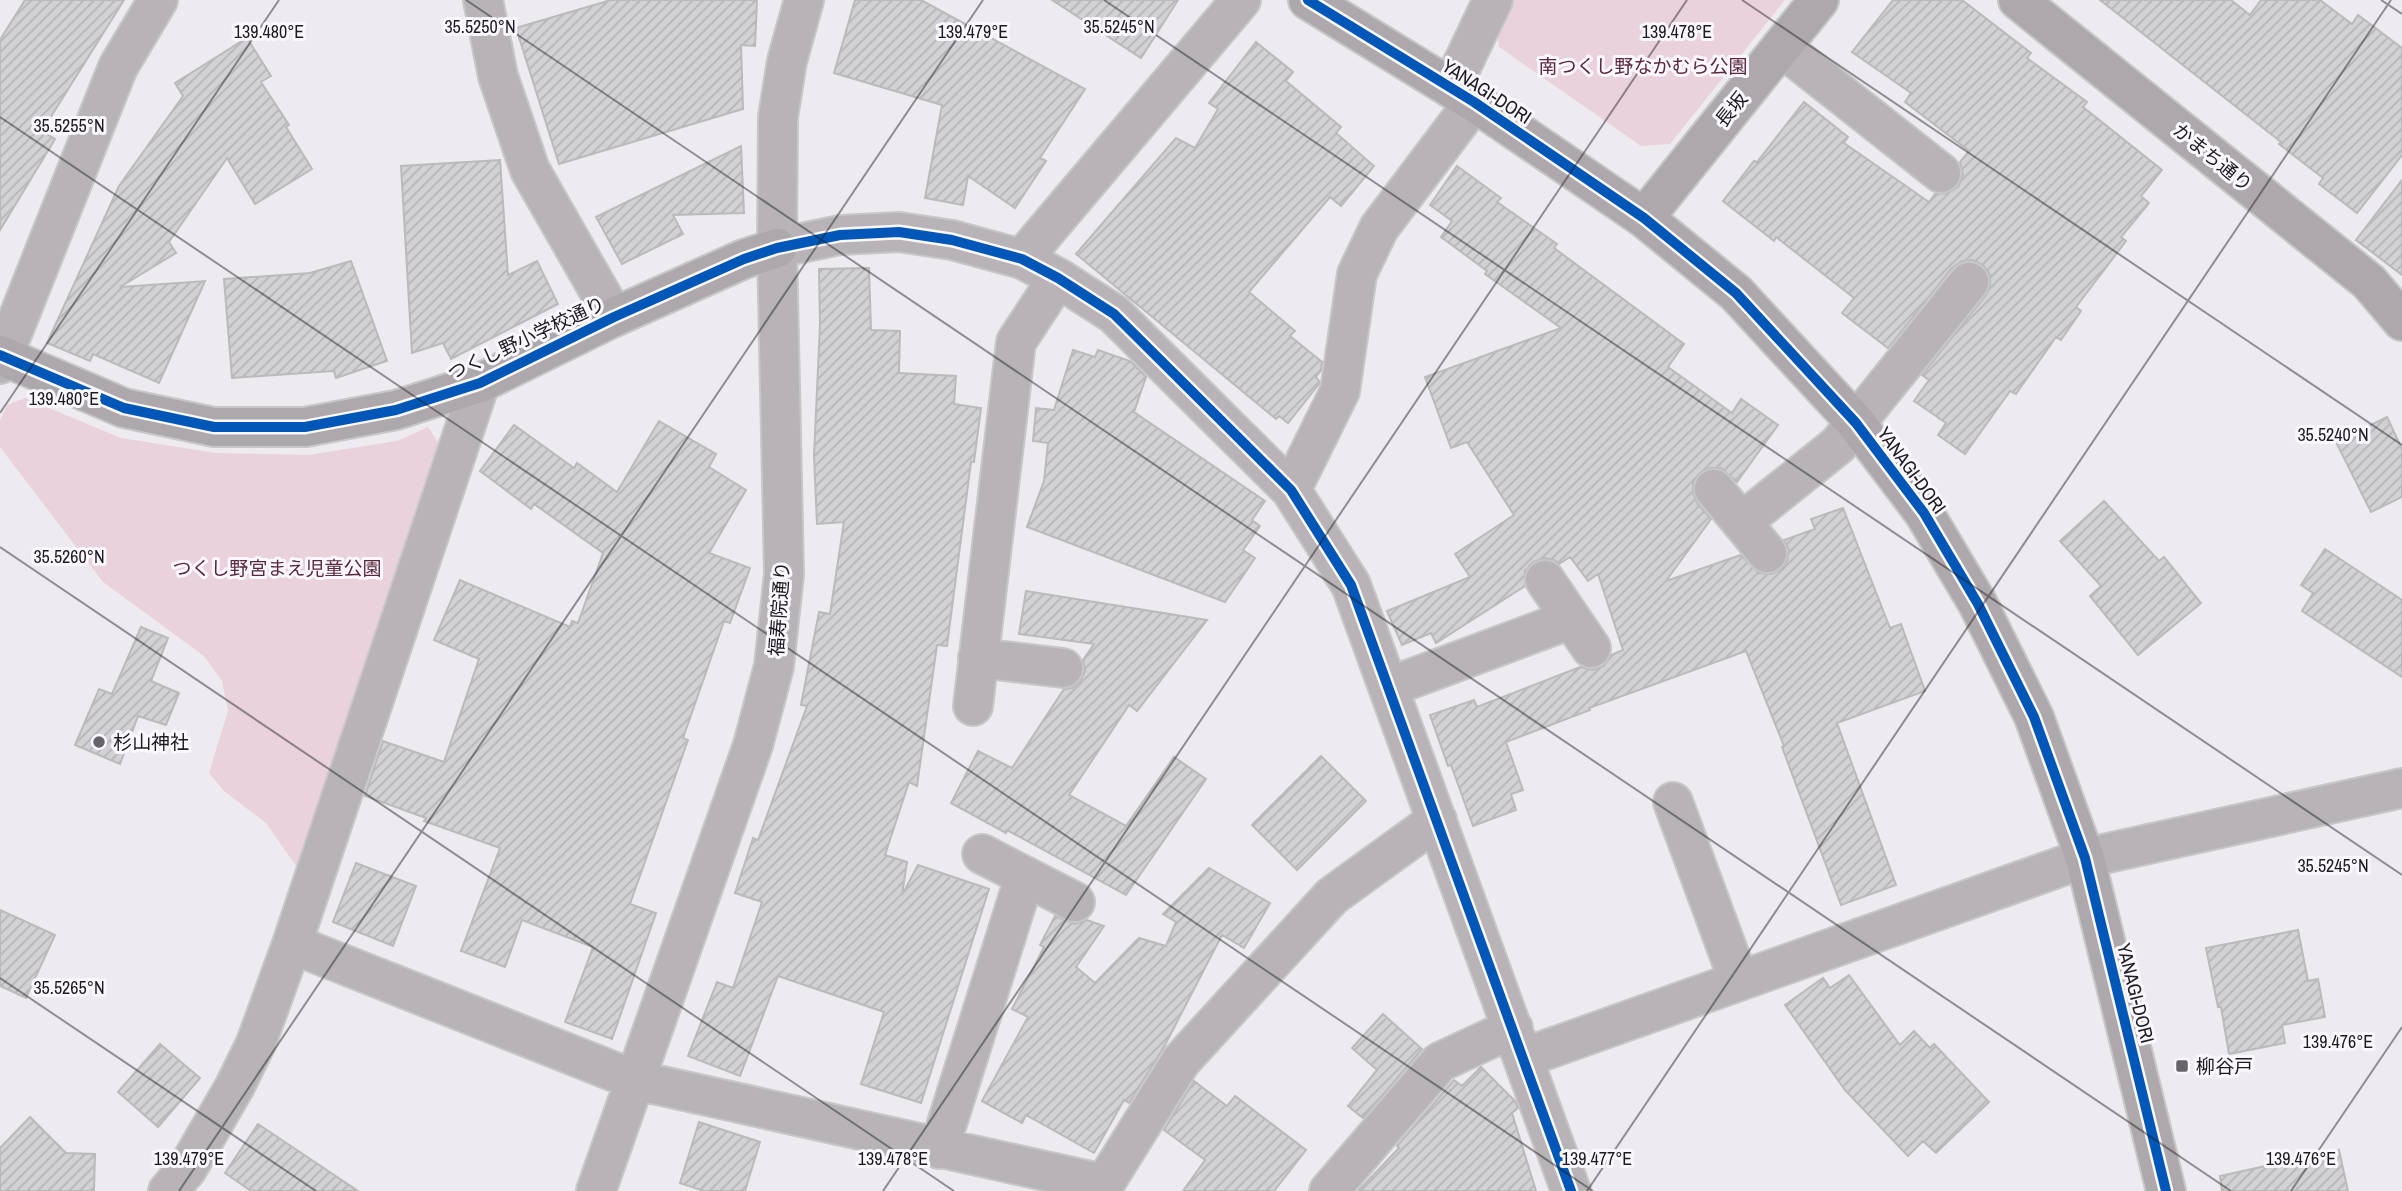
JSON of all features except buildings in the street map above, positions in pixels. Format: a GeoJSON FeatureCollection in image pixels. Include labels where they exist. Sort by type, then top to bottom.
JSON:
{"type":"FeatureCollection","features":[{"type":"Feature","properties":{"kind":"street"},"geometry":{"type":"LineString","coordinates":[[1,358],[118,67],[158,0]]}},
{"type":"Feature","properties":{"kind":"street"},"geometry":{"type":"LineString","coordinates":[[483,0],[498,76],[530,170],[614,317]]}},
{"type":"Feature","properties":{"kind":"street","name":"福寿院通り"},"geometry":{"type":"LineString","coordinates":[[596,1191],[753,745],[774,666],[784,574],[777,248],[778,117],[787,61],[804,0]]}},
{"type":"Feature","properties":{"kind":"street"},"geometry":{"type":"LineString","coordinates":[[1022,259],[1241,0]]}},
{"type":"Feature","properties":{"kind":"street","name":"YANAGI-DORI"},"geometry":{"type":"LineString","coordinates":[[1308,0],[1462,95],[1644,218],[1736,293],[1856,423],[1924,513],[1978,604],[2034,716],[2085,858],[2166,1191]]}},
{"type":"Feature","properties":{"kind":"street"},"geometry":{"type":"LineString","coordinates":[[1291,490],[1340,391],[1357,274],[1380,228],[1462,95],[1493,0]]}},
{"type":"Feature","properties":{"kind":"street","name":"長坂"},"geometry":{"type":"LineString","coordinates":[[1644,218],[1819,0]]}},
{"type":"Feature","properties":{"kind":"street","name":"かまち通り"},"geometry":{"type":"LineString","coordinates":[[2018,0],[2369,282],[2402,321]]}},
{"type":"Feature","properties":{"kind":"street"},"geometry":{"type":"LineString","coordinates":[[1781,47],[1941,173]]}},
{"type":"Feature","properties":{"kind":"street"},"geometry":{"type":"LineString","coordinates":[[777,248],[841,235],[899,232],[952,240],[1022,259],[1058,278],[1114,314],[1291,490],[1351,585],[1571,1191]]}},
{"type":"Feature","properties":{"kind":"street","name":"つくし野小学校通り"},"geometry":{"type":"LineString","coordinates":[[1,358],[124,408],[214,427],[304,427],[396,410],[480,383],[614,317],[744,259],[777,248]]}},
{"type":"Feature","properties":{"kind":"street"},"geometry":{"type":"LineString","coordinates":[[973,706],[1016,342],[1058,278]]}},
{"type":"Feature","properties":{"kind":"street"},"geometry":{"type":"LineString","coordinates":[[1742,522],[1838,445],[1969,282]]}},
{"type":"Feature","properties":{"kind":"street"},"geometry":{"type":"LineString","coordinates":[[168,1191],[187,1169],[235,1086],[256,1043],[292,944],[480,383]]}},
{"type":"Feature","properties":{"kind":"street"},"geometry":{"type":"LineString","coordinates":[[1714,489],[1767,553]]}},
{"type":"Feature","properties":{"kind":"street"},"geometry":{"type":"LineString","coordinates":[[1389,687],[1581,633],[1545,580]]}},
{"type":"Feature","properties":{"kind":"street"},"geometry":{"type":"LineString","coordinates":[[978,658],[1063,668]]}},
{"type":"Feature","properties":{"kind":"street"},"geometry":{"type":"LineString","coordinates":[[1328,1191],[1440,1062],[1739,981],[2085,858],[2402,788]]}},
{"type":"Feature","properties":{"kind":"street"},"geometry":{"type":"LineString","coordinates":[[1673,802],[1739,981]]}},
{"type":"Feature","properties":{"kind":"street"},"geometry":{"type":"LineString","coordinates":[[292,944],[635,1080],[1102,1188],[1181,1062],[1332,896],[1437,820]]}},
{"type":"Feature","properties":{"kind":"street"},"geometry":{"type":"LineString","coordinates":[[982,854],[1075,902]]}},
{"type":"Feature","properties":{"kind":"street"},"geometry":{"type":"LineString","coordinates":[[939,1149],[1025,876]]}},
{"type":"Feature","properties":{"kind":"green space","name":"南つくし野なかむら公園"},"geometry":{"type":"Polygon","coordinates":[[[1512,0],[1785,0],[1670,144],[1641,146],[1499,47],[1497,32],[1512,0]]]}},
{"type":"Feature","properties":{"kind":"green space","name":"つくし野宮まえ児童公園"},"geometry":{"type":"Polygon","coordinates":[[[25,398],[121,438],[216,453],[308,455],[397,441],[428,427],[440,445],[296,866],[266,823],[224,791],[209,773],[228,711],[222,681],[204,656],[103,582],[0,447],[0,421],[7,405],[25,398]]]}},
{"type":"Feature","properties":{"kind":"cycle path"},"geometry":{"type":"LineString","coordinates":[[1308,0],[1474,102],[1644,218],[1736,293],[1856,423],[1924,513],[1978,604],[2034,717],[2085,858],[2166,1191]]}},
{"type":"Feature","properties":{"kind":"cycle path"},"geometry":{"type":"LineString","coordinates":[[0,355],[124,408],[214,427],[305,427],[396,410],[480,383],[614,317],[744,259],[777,248],[840,235],[899,232],[952,240],[1022,259],[1058,278],[1114,314],[1291,490],[1351,585],[1571,1191]]}},
{"type":"Feature","properties":{"kind":"place","name":"杉山神社"},"geometry":{"type":"Point","coordinates":[99,742]}},
{"type":"Feature","properties":{"kind":"place","name":"柳谷戸"},"geometry":{"type":"Point","coordinates":[2182,1066]}}]}
